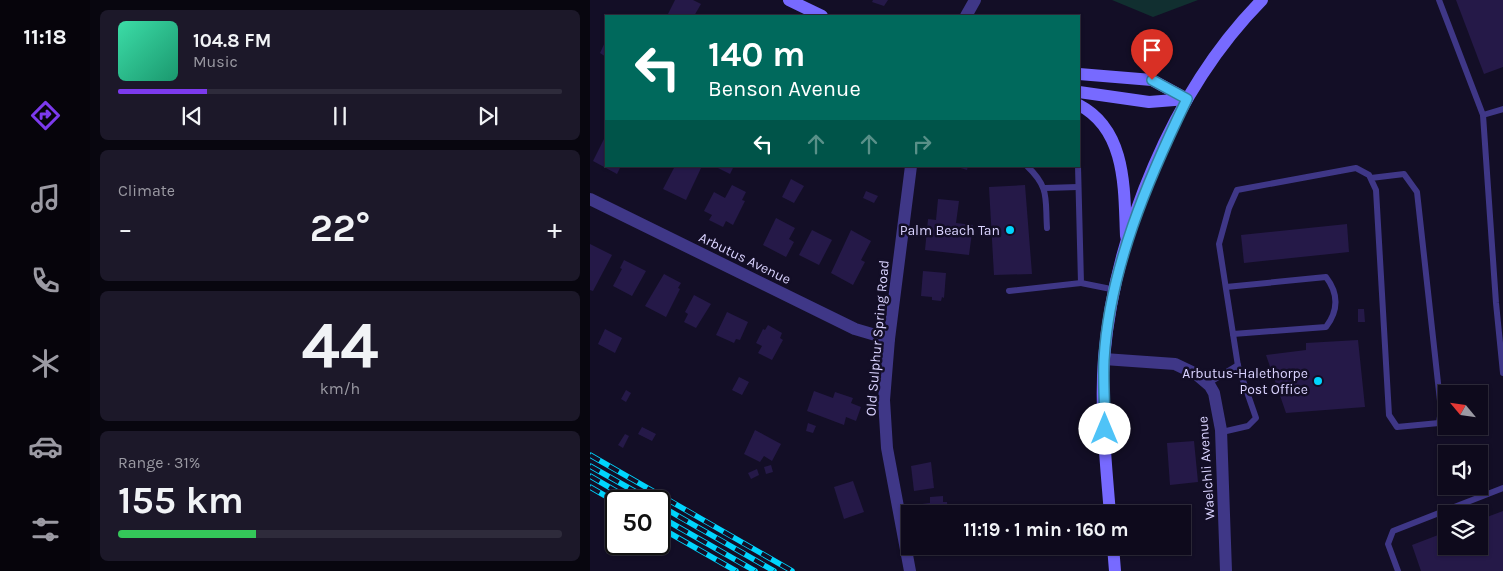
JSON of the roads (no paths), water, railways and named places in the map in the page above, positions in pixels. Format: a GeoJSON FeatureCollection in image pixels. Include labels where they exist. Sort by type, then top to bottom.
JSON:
{"type":"FeatureCollection","features":[{"type":"Feature","properties":{"kind":"main road"},"geometry":{"type":"LineString","coordinates":[[789,0],[820,15]]}},
{"type":"Feature","properties":{"kind":"main road"},"geometry":{"type":"LineString","coordinates":[[1109,505],[1105,446],[1104,359],[1126,245],[1142,198],[1187,99],[1229,39],[1262,0]]}},
{"type":"Feature","properties":{"kind":"main road"},"geometry":{"type":"LineString","coordinates":[[1080,74],[1152,80],[1187,99]]}},
{"type":"Feature","properties":{"kind":"main road"},"geometry":{"type":"LineString","coordinates":[[1080,92],[1149,102],[1187,99]]}},
{"type":"Feature","properties":{"kind":"main road"},"geometry":{"type":"LineString","coordinates":[[1080,106],[1100,123],[1118,153],[1123,175],[1126,245]]}},
{"type":"Feature","properties":{"kind":"main road"},"geometry":{"type":"LineString","coordinates":[[1114,555],[1115,571]]}},
{"type":"Feature","properties":{"kind":"street"},"geometry":{"type":"LineString","coordinates":[[967,15],[975,0]]}},
{"type":"Feature","properties":{"kind":"street","name":"Old Sulphur Spring Road"},"geometry":{"type":"LineString","coordinates":[[910,571],[884,419],[889,339],[911,167]]}},
{"type":"Feature","properties":{"kind":"street","name":"Arbutus Avenue"},"geometry":{"type":"LineString","coordinates":[[590,200],[855,329],[889,339]]}},
{"type":"Feature","properties":{"kind":"street"},"geometry":{"type":"LineString","coordinates":[[1104,359],[1175,364],[1196,374],[1207,384]]}},
{"type":"Feature","properties":{"kind":"street","name":"Waelchli Avenue"},"geometry":{"type":"LineString","coordinates":[[1207,384],[1214,393],[1222,432],[1226,571]]}},
{"type":"Feature","properties":{"kind":"lane"},"geometry":{"type":"LineString","coordinates":[[1439,0],[1483,116],[1503,373]]}},
{"type":"Feature","properties":{"kind":"lane"},"geometry":{"type":"LineString","coordinates":[[1483,116],[1503,109]]}},
{"type":"Feature","properties":{"kind":"lane"},"geometry":{"type":"LineString","coordinates":[[1029,167],[1041,179],[1045,188],[1046,228]]}},
{"type":"Feature","properties":{"kind":"lane"},"geometry":{"type":"LineString","coordinates":[[1078,167],[1081,283]]}},
{"type":"Feature","properties":{"kind":"lane"},"geometry":{"type":"LineString","coordinates":[[1222,432],[1248,426],[1256,418],[1238,365],[1219,244],[1228,208],[1237,190],[1356,168],[1371,178],[1376,190],[1389,414],[1396,427],[1439,423],[1442,410],[1417,192],[1404,174],[1371,178]]}},
{"type":"Feature","properties":{"kind":"lane"},"geometry":{"type":"LineString","coordinates":[[1045,188],[1078,187]]}},
{"type":"Feature","properties":{"kind":"lane"},"geometry":{"type":"LineString","coordinates":[[1226,287],[1326,278],[1336,296],[1334,317],[1326,327],[1233,334]]}},
{"type":"Feature","properties":{"kind":"lane"},"geometry":{"type":"LineString","coordinates":[[1009,290],[1081,283],[1116,290]]}},
{"type":"Feature","properties":{"kind":"lane"},"geometry":{"type":"LineString","coordinates":[[1207,384],[1238,365]]}},
{"type":"Feature","properties":{"kind":"lane"},"geometry":{"type":"LineString","coordinates":[[1398,571],[1388,544],[1393,531],[1503,488]]}},
{"type":"Feature","properties":{"kind":"railway"},"geometry":{"type":"LineString","coordinates":[[590,455],[792,571]]}},
{"type":"Feature","properties":{"kind":"railway"},"geometry":{"type":"LineString","coordinates":[[590,466],[633,490]]}},
{"type":"Feature","properties":{"kind":"railway"},"geometry":{"type":"LineString","coordinates":[[590,476],[614,490]]}},
{"type":"Feature","properties":{"kind":"railway"},"geometry":{"type":"LineString","coordinates":[[590,487],[605,496]]}},
{"type":"Feature","properties":{"kind":"railway"},"geometry":{"type":"LineString","coordinates":[[670,511],[774,571]]}},
{"type":"Feature","properties":{"kind":"railway"},"geometry":{"type":"LineString","coordinates":[[670,522],[755,571]]}},
{"type":"Feature","properties":{"kind":"railway"},"geometry":{"type":"LineString","coordinates":[[670,533],[736,571]]}},
{"type":"Feature","properties":{"kind":"place","name":"Palm Beach Tan"},"geometry":{"type":"Point","coordinates":[1010,230]}},
{"type":"Feature","properties":{"kind":"place","name":"Arbutus-Halethorpe Post Office"},"geometry":{"type":"Point","coordinates":[1318,381]}}]}
